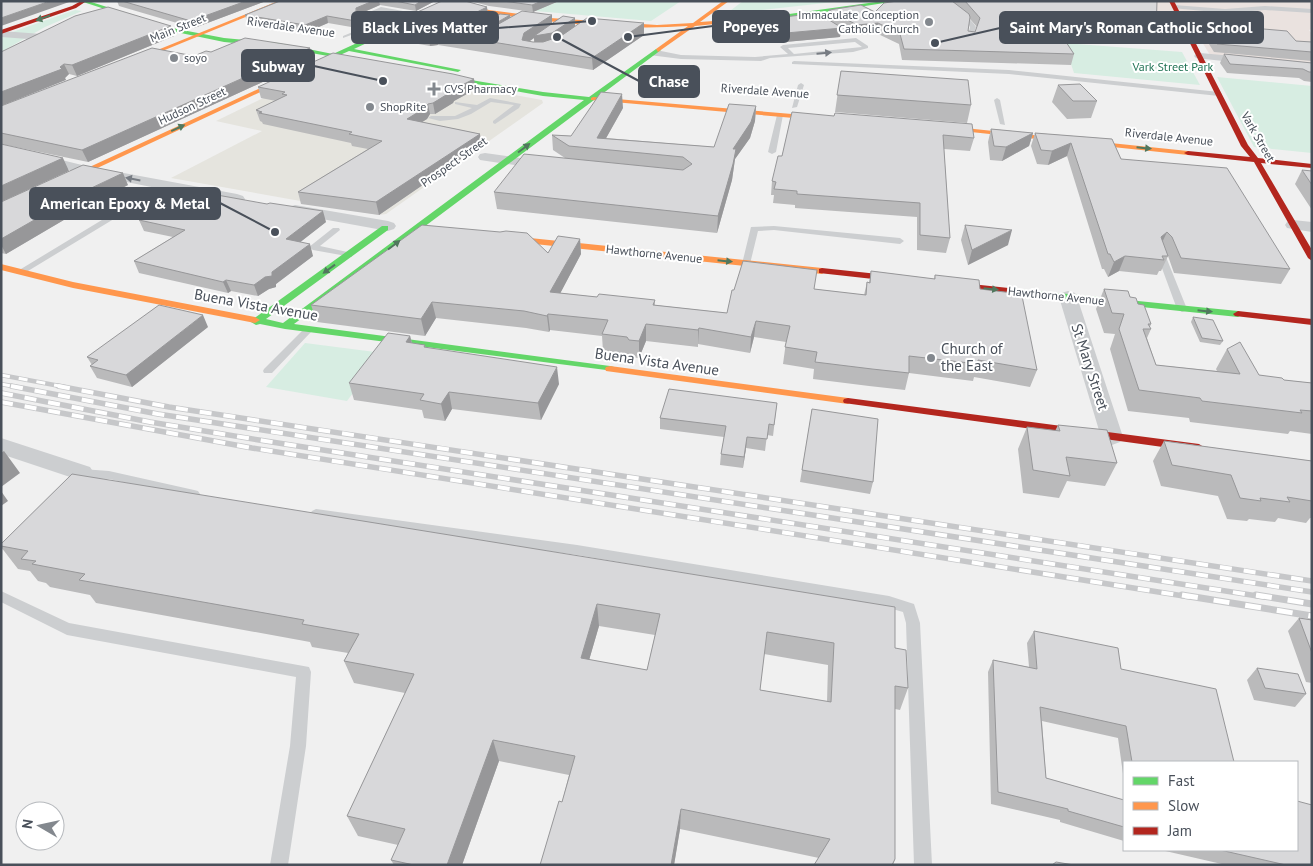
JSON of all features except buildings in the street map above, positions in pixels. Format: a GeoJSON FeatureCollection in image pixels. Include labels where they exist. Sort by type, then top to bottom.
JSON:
{"type":"FeatureCollection","features":[{"type":"Feature","properties":{"kind":"street"},"geometry":{"type":"LineString","coordinates":[[1,33],[74,7],[83,1],[109,11],[176,30],[200,34]]}},
{"type":"Feature","properties":{"kind":"street","name":"Main Street"},"geometry":{"type":"LineString","coordinates":[[111,70],[282,1]]}},
{"type":"Feature","properties":{"kind":"street","name":"Prospect Street"},"geometry":{"type":"LineString","coordinates":[[285,326],[590,99],[727,1]]}},
{"type":"Feature","properties":{"kind":"street"},"geometry":{"type":"LineString","coordinates":[[447,2],[503,14],[567,21],[584,27],[668,27],[815,15],[848,4],[894,1]]}},
{"type":"Feature","properties":{"kind":"street","name":"Hudson Street"},"geometry":{"type":"LineString","coordinates":[[1,211],[447,2]]}},
{"type":"Feature","properties":{"kind":"street","name":"Vark Street"},"geometry":{"type":"LineString","coordinates":[[1172,4],[1219,94],[1240,146],[1256,160],[1312,258]]}},
{"type":"Feature","properties":{"kind":"street"},"geometry":{"type":"LineString","coordinates":[[87,16],[109,11]]}},
{"type":"Feature","properties":{"kind":"street"},"geometry":{"type":"LineString","coordinates":[[653,38],[691,12]]}},
{"type":"Feature","properties":{"kind":"street"},"geometry":{"type":"LineString","coordinates":[[25,46],[55,29]]}},
{"type":"Feature","properties":{"kind":"street"},"geometry":{"type":"LineString","coordinates":[[1,33],[42,37]]}},
{"type":"Feature","properties":{"kind":"street","name":"Riverdale Avenue"},"geometry":{"type":"LineString","coordinates":[[234,33],[265,35],[583,87],[600,92],[794,107],[836,115],[780,115],[568,97],[278,45],[224,40],[200,34],[234,33]]}},
{"type":"Feature","properties":{"kind":"street"},"geometry":{"type":"LineString","coordinates":[[1200,56],[1312,67]]}},
{"type":"Feature","properties":{"kind":"street"},"geometry":{"type":"LineString","coordinates":[[552,108],[583,87]]}},
{"type":"Feature","properties":{"kind":"street","name":"Riverdale Avenue"},"geometry":{"type":"LineString","coordinates":[[930,118],[1132,135]]}},
{"type":"Feature","properties":{"kind":"street","name":"Riverdale Avenue"},"geometry":{"type":"LineString","coordinates":[[918,126],[1114,150],[1312,166]]}},
{"type":"Feature","properties":{"kind":"street"},"geometry":{"type":"LineString","coordinates":[[1240,146],[1261,148]]}},
{"type":"Feature","properties":{"kind":"street","name":"Prospect Street"},"geometry":{"type":"LineString","coordinates":[[479,161],[498,147]]}},
{"type":"Feature","properties":{"kind":"street"},"geometry":{"type":"LineString","coordinates":[[1,149],[86,170],[250,202]]}},
{"type":"Feature","properties":{"kind":"street"},"geometry":{"type":"LineString","coordinates":[[479,161],[506,161],[565,168]]}},
{"type":"Feature","properties":{"kind":"street"},"geometry":{"type":"LineString","coordinates":[[278,207],[435,231]]}},
{"type":"Feature","properties":{"kind":"street"},"geometry":{"type":"LineString","coordinates":[[256,322],[392,223]]}},
{"type":"Feature","properties":{"kind":"street"},"geometry":{"type":"LineString","coordinates":[[1293,225],[1312,227]]}},
{"type":"Feature","properties":{"kind":"street","name":"Hawthorne Avenue"},"geometry":{"type":"LineString","coordinates":[[484,236],[1312,322]]}},
{"type":"Feature","properties":{"kind":"street","name":"Buena Vista Avenue"},"geometry":{"type":"LineString","coordinates":[[1,267],[73,285],[256,322],[308,330],[1207,449]]}},
{"type":"Feature","properties":{"kind":"street","name":"St Mary Street"},"geometry":{"type":"LineString","coordinates":[[1068,298],[1112,437]]}},
{"type":"Feature","properties":{"kind":"street"},"geometry":{"type":"LineString","coordinates":[[1,446],[78,479]]}},
{"type":"Feature","properties":{"kind":"lane"},"geometry":{"type":"LineString","coordinates":[[942,1],[970,22],[973,28],[970,40]]}},
{"type":"Feature","properties":{"kind":"lane"},"geometry":{"type":"LineString","coordinates":[[1172,4],[1228,11],[1265,8],[1312,11]]}},
{"type":"Feature","properties":{"kind":"lane"},"geometry":{"type":"LineString","coordinates":[[403,24],[362,17],[381,8],[422,15]]}},
{"type":"Feature","properties":{"kind":"lane"},"geometry":{"type":"LineString","coordinates":[[488,21],[503,14]]}},
{"type":"Feature","properties":{"kind":"lane"},"geometry":{"type":"LineString","coordinates":[[516,23],[526,16]]}},
{"type":"Feature","properties":{"kind":"lane"},"geometry":{"type":"LineString","coordinates":[[345,37],[383,21]]}},
{"type":"Feature","properties":{"kind":"lane"},"geometry":{"type":"LineString","coordinates":[[555,29],[567,21]]}},
{"type":"Feature","properties":{"kind":"lane"},"geometry":{"type":"LineString","coordinates":[[843,33],[850,40]]}},
{"type":"Feature","properties":{"kind":"lane"},"geometry":{"type":"LineString","coordinates":[[654,53],[681,57],[766,59],[864,48],[865,45],[859,41],[850,40],[785,46],[782,49],[792,55]]}},
{"type":"Feature","properties":{"kind":"lane"},"geometry":{"type":"LineString","coordinates":[[794,63],[1009,72],[1219,94]]}},
{"type":"Feature","properties":{"kind":"lane"},"geometry":{"type":"LineString","coordinates":[[794,107],[800,85]]}},
{"type":"Feature","properties":{"kind":"lane"},"geometry":{"type":"LineString","coordinates":[[431,118],[445,120],[461,118],[495,99],[518,104],[517,108],[495,122]]}},
{"type":"Feature","properties":{"kind":"lane"},"geometry":{"type":"LineString","coordinates":[[997,100],[1003,124]]}},
{"type":"Feature","properties":{"kind":"lane"},"geometry":{"type":"LineString","coordinates":[[456,103],[478,107]]}},
{"type":"Feature","properties":{"kind":"lane"},"geometry":{"type":"LineString","coordinates":[[772,152],[780,115]]}},
{"type":"Feature","properties":{"kind":"lane"},"geometry":{"type":"LineString","coordinates":[[20,272],[166,185]]}},
{"type":"Feature","properties":{"kind":"lane"},"geometry":{"type":"LineString","coordinates":[[746,264],[754,229],[774,228],[900,241]]}},
{"type":"Feature","properties":{"kind":"lane"},"geometry":{"type":"LineString","coordinates":[[336,230],[313,247],[348,254]]}},
{"type":"Feature","properties":{"kind":"lane"},"geometry":{"type":"LineString","coordinates":[[1160,252],[1182,309]]}},
{"type":"Feature","properties":{"kind":"lane"},"geometry":{"type":"LineString","coordinates":[[268,371],[308,330]]}},
{"type":"Feature","properties":{"kind":"lane"},"geometry":{"type":"LineString","coordinates":[[78,479],[109,475],[208,496]]}},
{"type":"Feature","properties":{"kind":"lane"},"geometry":{"type":"LineString","coordinates":[[304,512],[576,550],[889,602],[909,608],[913,623],[924,865]]}},
{"type":"Feature","properties":{"kind":"lane"},"geometry":{"type":"LineString","coordinates":[[1,596],[66,629],[304,672],[298,746],[279,865]]}},
{"type":"Feature","properties":{"kind":"shaded area"},"geometry":{"type":"Polygon","coordinates":[[[1059,1],[1312,1],[1312,29],[1309,30],[1312,34],[1312,64],[1210,55],[1191,24],[1067,19],[1059,1]]]}},
{"type":"Feature","properties":{"kind":"shaded area"},"geometry":{"type":"Polygon","coordinates":[[[376,69],[542,100],[543,103],[386,214],[379,215],[171,178],[262,131],[216,121],[308,76],[376,69]]]}},
{"type":"Feature","properties":{"kind":"green space"},"geometry":{"type":"Polygon","coordinates":[[[559,1],[681,1],[651,21],[535,11],[559,1]]]}},
{"type":"Feature","properties":{"kind":"green space"},"geometry":{"type":"Polygon","coordinates":[[[743,1],[843,1],[726,14],[743,1]]]}},
{"type":"Feature","properties":{"kind":"green space"},"geometry":{"type":"Polygon","coordinates":[[[75,10],[82,11],[45,27],[1,52],[1,36],[75,10]]]}},
{"type":"Feature","properties":{"kind":"green space","name":"Vark Street Park"},"geometry":{"type":"Polygon","coordinates":[[[1064,43],[1182,52],[1200,85],[1074,73],[1064,43]]]}},
{"type":"Feature","properties":{"kind":"green space"},"geometry":{"type":"Polygon","coordinates":[[[1217,77],[1312,86],[1312,153],[1254,147],[1217,77]]]}},
{"type":"Feature","properties":{"kind":"green space"},"geometry":{"type":"Polygon","coordinates":[[[305,343],[383,353],[347,401],[266,387],[305,343]]]}},
{"type":"Feature","properties":{"kind":"railway"},"geometry":{"type":"LineString","coordinates":[[1,375],[65,387]]}},
{"type":"Feature","properties":{"kind":"railway"},"geometry":{"type":"LineString","coordinates":[[1,384],[17,387]]}},
{"type":"Feature","properties":{"kind":"railway"},"geometry":{"type":"LineString","coordinates":[[11,386],[158,414],[1312,592]]}},
{"type":"Feature","properties":{"kind":"railway"},"geometry":{"type":"LineString","coordinates":[[58,386],[169,407],[1312,581]]}},
{"type":"Feature","properties":{"kind":"railway"},"geometry":{"type":"LineString","coordinates":[[1,393],[150,422],[259,440],[1264,597]]}},
{"type":"Feature","properties":{"kind":"railway"},"geometry":{"type":"LineString","coordinates":[[1,402],[252,448],[1190,597]]}},
{"type":"Feature","properties":{"kind":"railway"},"geometry":{"type":"LineString","coordinates":[[1182,595],[1312,616]]}},
{"type":"Feature","properties":{"kind":"railway"},"geometry":{"type":"LineString","coordinates":[[1256,595],[1312,604]]}},
{"type":"Feature","properties":{"kind":"traffic: fast"},"geometry":{"type":"LineString","coordinates":[[82,1],[176,30],[224,40],[278,45],[365,62]]}},
{"type":"Feature","properties":{"kind":"traffic: fast"},"geometry":{"type":"LineString","coordinates":[[742,21],[769,19],[895,1]]}},
{"type":"Feature","properties":{"kind":"traffic: fast"},"geometry":{"type":"LineString","coordinates":[[284,79],[422,15]]}},
{"type":"Feature","properties":{"kind":"traffic: fast"},"geometry":{"type":"LineString","coordinates":[[347,49],[458,70]]}},
{"type":"Feature","properties":{"kind":"traffic: fast"},"geometry":{"type":"LineString","coordinates":[[437,75],[543,94],[590,99],[658,50]]}},
{"type":"Feature","properties":{"kind":"traffic: fast"},"geometry":{"type":"LineString","coordinates":[[285,326],[590,99],[593,99]]}},
{"type":"Feature","properties":{"kind":"traffic: fast"},"geometry":{"type":"LineString","coordinates":[[256,322],[385,228]]}},
{"type":"Feature","properties":{"kind":"traffic: fast"},"geometry":{"type":"LineString","coordinates":[[1018,292],[1238,314]]}},
{"type":"Feature","properties":{"kind":"traffic: fast"},"geometry":{"type":"LineString","coordinates":[[255,320],[285,326],[610,369]]}},
{"type":"Feature","properties":{"kind":"traffic: slow"},"geometry":{"type":"LineString","coordinates":[[126,64],[283,1]]}},
{"type":"Feature","properties":{"kind":"traffic: slow"},"geometry":{"type":"LineString","coordinates":[[445,1],[489,12],[550,20],[657,27],[742,21]]}},
{"type":"Feature","properties":{"kind":"traffic: slow"},"geometry":{"type":"LineString","coordinates":[[658,50],[727,1]]}},
{"type":"Feature","properties":{"kind":"traffic: slow"},"geometry":{"type":"LineString","coordinates":[[1,211],[284,79]]}},
{"type":"Feature","properties":{"kind":"traffic: slow"},"geometry":{"type":"LineString","coordinates":[[593,99],[828,119]]}},
{"type":"Feature","properties":{"kind":"traffic: slow"},"geometry":{"type":"LineString","coordinates":[[935,127],[1188,153]]}},
{"type":"Feature","properties":{"kind":"traffic: slow"},"geometry":{"type":"LineString","coordinates":[[500,238],[822,271]]}},
{"type":"Feature","properties":{"kind":"traffic: slow"},"geometry":{"type":"LineString","coordinates":[[1,267],[73,285],[255,320]]}},
{"type":"Feature","properties":{"kind":"traffic: slow"},"geometry":{"type":"LineString","coordinates":[[610,369],[848,401]]}},
{"type":"Feature","properties":{"kind":"traffic: jam"},"geometry":{"type":"LineString","coordinates":[[1171,1],[1245,146],[1256,160],[1312,258]]}},
{"type":"Feature","properties":{"kind":"traffic: jam"},"geometry":{"type":"LineString","coordinates":[[1,32],[74,7],[83,2]]}},
{"type":"Feature","properties":{"kind":"traffic: jam"},"geometry":{"type":"LineString","coordinates":[[1188,153],[1312,166]]}},
{"type":"Feature","properties":{"kind":"traffic: jam"},"geometry":{"type":"LineString","coordinates":[[822,271],[1018,292]]}},
{"type":"Feature","properties":{"kind":"traffic: jam"},"geometry":{"type":"LineString","coordinates":[[1238,314],[1312,322]]}},
{"type":"Feature","properties":{"kind":"traffic: jam"},"geometry":{"type":"LineString","coordinates":[[848,401],[1199,448]]}},
{"type":"Feature","properties":{"kind":"place","name":"Black Lives Matter"},"geometry":{"type":"Point","coordinates":[592,21]}},
{"type":"Feature","properties":{"kind":"place","name":"Immaculate Conception Catholic Church"},"geometry":{"type":"Point","coordinates":[929,22]}},
{"type":"Feature","properties":{"kind":"place","name":"Chase"},"geometry":{"type":"Point","coordinates":[557,37]}},
{"type":"Feature","properties":{"kind":"place","name":"Popeyes"},"geometry":{"type":"Point","coordinates":[628,37]}},
{"type":"Feature","properties":{"kind":"place","name":"Saint Mary's Roman Catholic School"},"geometry":{"type":"Point","coordinates":[935,43]}},
{"type":"Feature","properties":{"kind":"place","name":"soyo"},"geometry":{"type":"Point","coordinates":[174,58]}},
{"type":"Feature","properties":{"kind":"place","name":"Subway"},"geometry":{"type":"Point","coordinates":[383,81]}},
{"type":"Feature","properties":{"kind":"place","name":"CVS Pharmacy"},"geometry":{"type":"Point","coordinates":[434,89]}},
{"type":"Feature","properties":{"kind":"place","name":"ShopRite"},"geometry":{"type":"Point","coordinates":[370,107]}},
{"type":"Feature","properties":{"kind":"place","name":"American Epoxy & Metal"},"geometry":{"type":"Point","coordinates":[275,232]}},
{"type":"Feature","properties":{"kind":"place","name":"Church of the East"},"geometry":{"type":"Point","coordinates":[931,358]}}]}
